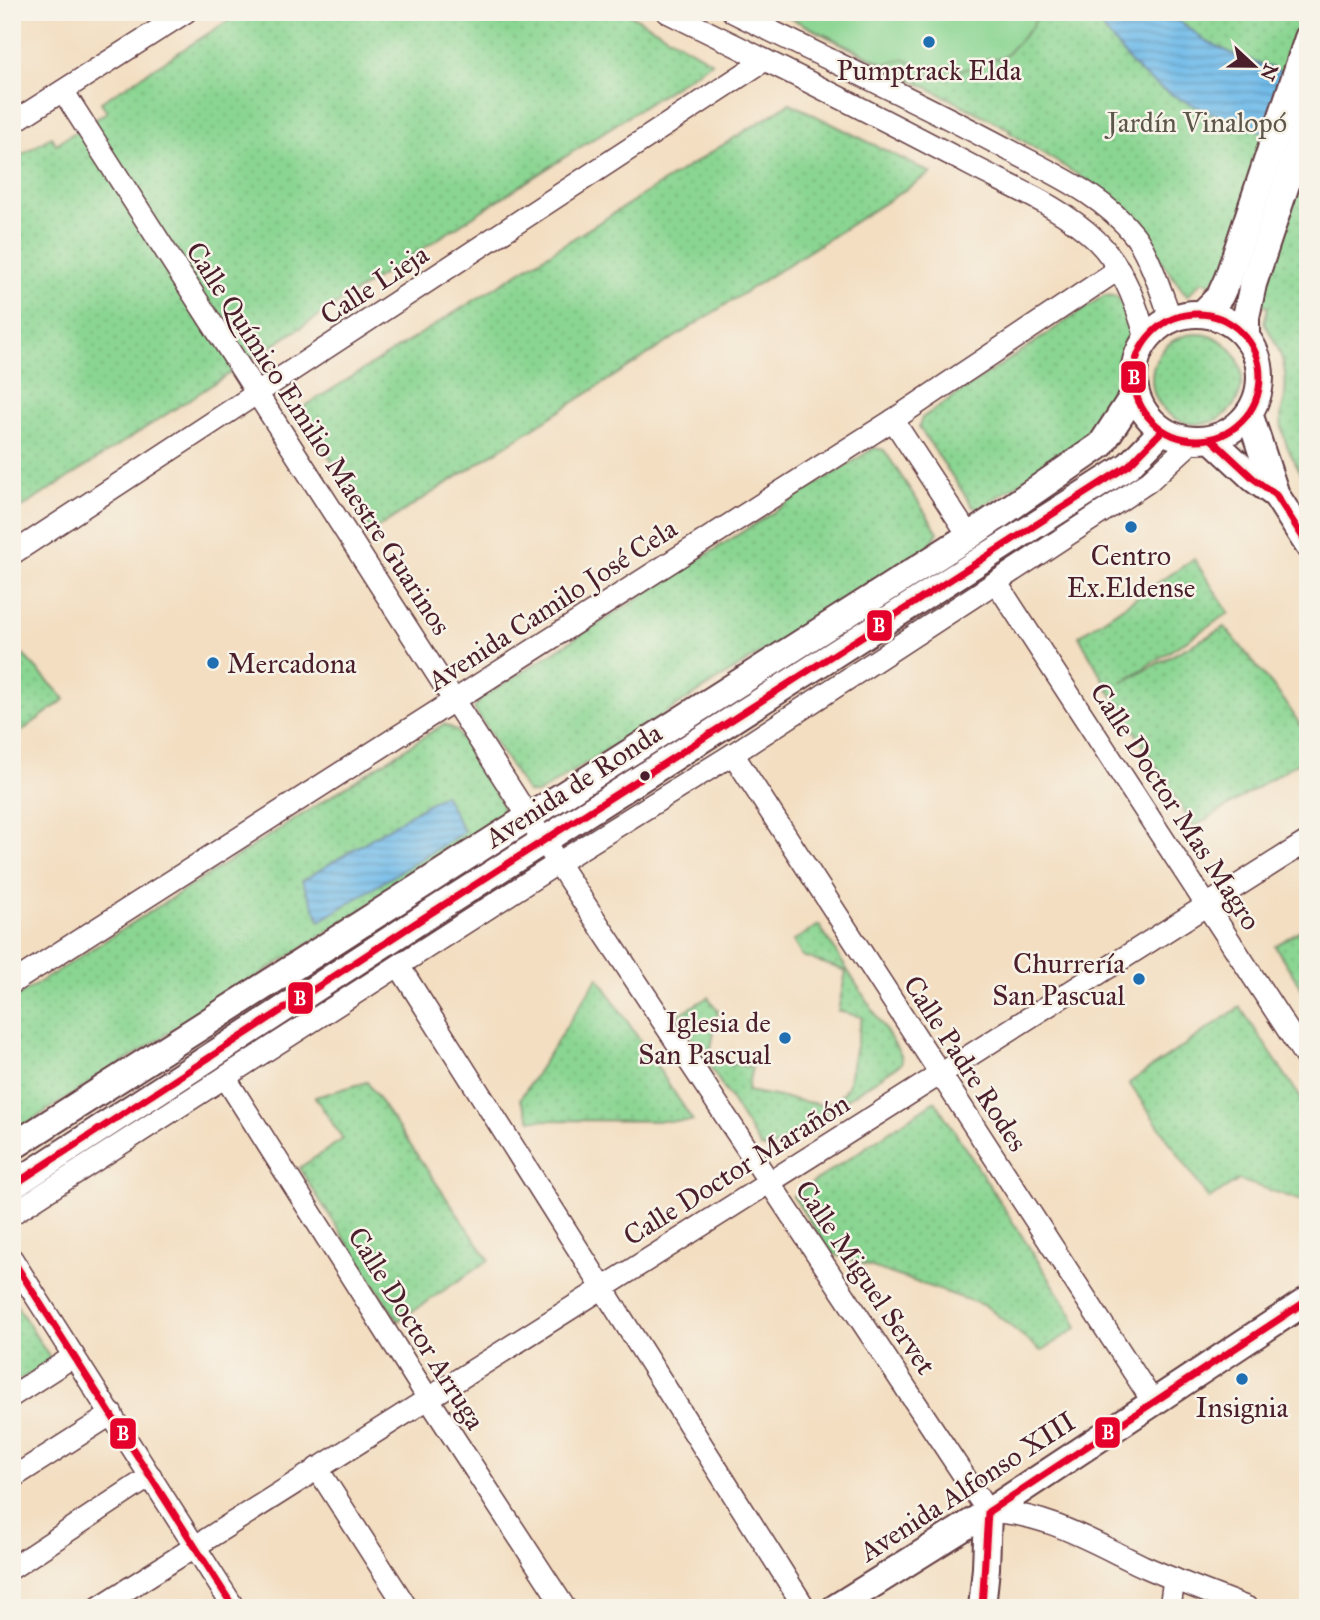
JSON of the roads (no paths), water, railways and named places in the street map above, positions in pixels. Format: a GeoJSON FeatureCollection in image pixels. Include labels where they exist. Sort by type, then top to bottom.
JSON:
{"type":"FeatureCollection","features":[{"type":"Feature","properties":{"kind":"street"},"geometry":{"type":"LineString","coordinates":[[12,123],[186,12]]}},
{"type":"Feature","properties":{"kind":"street"},"geometry":{"type":"LineString","coordinates":[[667,12],[1065,216],[1097,240],[1119,269],[1146,339]]}},
{"type":"Feature","properties":{"kind":"street"},"geometry":{"type":"LineString","coordinates":[[733,12],[958,123],[1079,188],[1110,209],[1136,238],[1171,319]]}},
{"type":"Feature","properties":{"kind":"street"},"geometry":{"type":"LineString","coordinates":[[1247,338],[1241,281],[1308,38]]}},
{"type":"Feature","properties":{"kind":"street","name":"Calle Lieja"},"geometry":{"type":"LineString","coordinates":[[12,554],[765,60]]}},
{"type":"Feature","properties":{"kind":"street","name":"Calle Químico Emilio Maestre Guarinos"},"geometry":{"type":"LineString","coordinates":[[62,91],[543,841]]}},
{"type":"Feature","properties":{"kind":"street"},"geometry":{"type":"LineString","coordinates":[[1202,314],[1220,296],[1241,281],[1308,118]]}},
{"type":"Feature","properties":{"kind":"street","name":"Avenida Camilo José Cela"},"geometry":{"type":"LineString","coordinates":[[12,983],[893,420],[1119,269]]}},
{"type":"Feature","properties":{"kind":"street"},"geometry":{"type":"LineString","coordinates":[[1186,314],[1202,314],[1227,321],[1247,338],[1255,351],[1260,383],[1249,413],[1239,425],[1226,434],[1202,440],[1177,438],[1150,421],[1141,408],[1135,393],[1133,374],[1137,355],[1157,327],[1186,314]]}},
{"type":"Feature","properties":{"kind":"street","name":"Avenida de Ronda"},"geometry":{"type":"LineString","coordinates":[[12,1147],[969,536],[1101,444],[1135,393]]}},
{"type":"Feature","properties":{"kind":"street"},"geometry":{"type":"LineString","coordinates":[[1249,413],[1276,495],[1308,545]]}},
{"type":"Feature","properties":{"kind":"street"},"geometry":{"type":"LineString","coordinates":[[893,420],[969,536]]}},
{"type":"Feature","properties":{"kind":"street","name":"Avenida de Ronda"},"geometry":{"type":"LineString","coordinates":[[12,1186],[1129,465],[1162,431]]}},
{"type":"Feature","properties":{"kind":"street"},"geometry":{"type":"LineString","coordinates":[[1202,440],[1276,495]]}},
{"type":"Feature","properties":{"kind":"street","name":"Avenida de Ronda"},"geometry":{"type":"LineString","coordinates":[[12,1214],[558,863],[733,754],[1148,482],[1202,440]]}},
{"type":"Feature","properties":{"kind":"street","name":"Calle Doctor Mas Magro"},"geometry":{"type":"LineString","coordinates":[[996,582],[1308,1060]]}},
{"type":"Feature","properties":{"kind":"street","name":"Calle Padre Rodes"},"geometry":{"type":"LineString","coordinates":[[733,754],[1153,1402]]}},
{"type":"Feature","properties":{"kind":"street","name":"Calle Miguel Servet"},"geometry":{"type":"LineString","coordinates":[[543,841],[988,1512]]}},
{"type":"Feature","properties":{"kind":"street","name":"Calle Doctor Marañón"},"geometry":{"type":"LineString","coordinates":[[98,1608],[1308,841]]}},
{"type":"Feature","properties":{"kind":"street"},"geometry":{"type":"LineString","coordinates":[[398,966],[805,1608]]}},
{"type":"Feature","properties":{"kind":"street","name":"Calle Doctor Arruga"},"geometry":{"type":"LineString","coordinates":[[226,1077],[428,1398],[565,1608]]}},
{"type":"Feature","properties":{"kind":"street"},"geometry":{"type":"LineString","coordinates":[[12,1259],[234,1608]]}},
{"type":"Feature","properties":{"kind":"street","name":"Avenida Alfonso XIII"},"geometry":{"type":"LineString","coordinates":[[835,1608],[988,1512],[1308,1300]]}},
{"type":"Feature","properties":{"kind":"street"},"geometry":{"type":"LineString","coordinates":[[12,1396],[74,1356]]}},
{"type":"Feature","properties":{"kind":"street"},"geometry":{"type":"LineString","coordinates":[[12,1478],[111,1415]]}},
{"type":"Feature","properties":{"kind":"street"},"geometry":{"type":"LineString","coordinates":[[317,1468],[407,1608]]}},
{"type":"Feature","properties":{"kind":"street"},"geometry":{"type":"LineString","coordinates":[[12,1568],[151,1476]]}},
{"type":"Feature","properties":{"kind":"street"},"geometry":{"type":"LineString","coordinates":[[982,1608],[988,1512],[1008,1511],[1044,1521],[1174,1579],[1248,1608]]}},
{"type":"Feature","properties":{"kind":"street"},"geometry":{"type":"LineString","coordinates":[[1170,1608],[1174,1579]]}},
{"type":"Feature","properties":{"kind":"water"},"geometry":{"type":"Polygon","coordinates":[[[1090,12],[1167,12],[1206,41],[1233,54],[1308,81],[1308,148],[1218,116],[1173,95],[1131,63],[1090,12]]]}},
{"type":"Feature","properties":{"kind":"water"},"geometry":{"type":"Polygon","coordinates":[[[444,794],[464,832],[320,921],[302,881],[444,794]]]}},
{"type":"Feature","properties":{"kind":"place","name":"Pumptrack Elda"},"geometry":{"type":"Point","coordinates":[929,42]}},
{"type":"Feature","properties":{"kind":"place","name":"Centro Ex.Eldense"},"geometry":{"type":"Point","coordinates":[1131,527]}},
{"type":"Feature","properties":{"kind":"place","name":"Mercadona"},"geometry":{"type":"Point","coordinates":[213,663]}},
{"type":"Feature","properties":{"kind":"place","name":"Churrería San Pascual"},"geometry":{"type":"Point","coordinates":[1139,979]}},
{"type":"Feature","properties":{"kind":"place","name":"Iglesia de San Pascual"},"geometry":{"type":"Point","coordinates":[785,1038]}},
{"type":"Feature","properties":{"kind":"place","name":"Insignia"},"geometry":{"type":"Point","coordinates":[1242,1379]}},
{"type":"Feature","properties":{"kind":"park label","name":"Jardín Vinalopó"},"geometry":{"type":"Point","coordinates":[1197,122]}}]}
